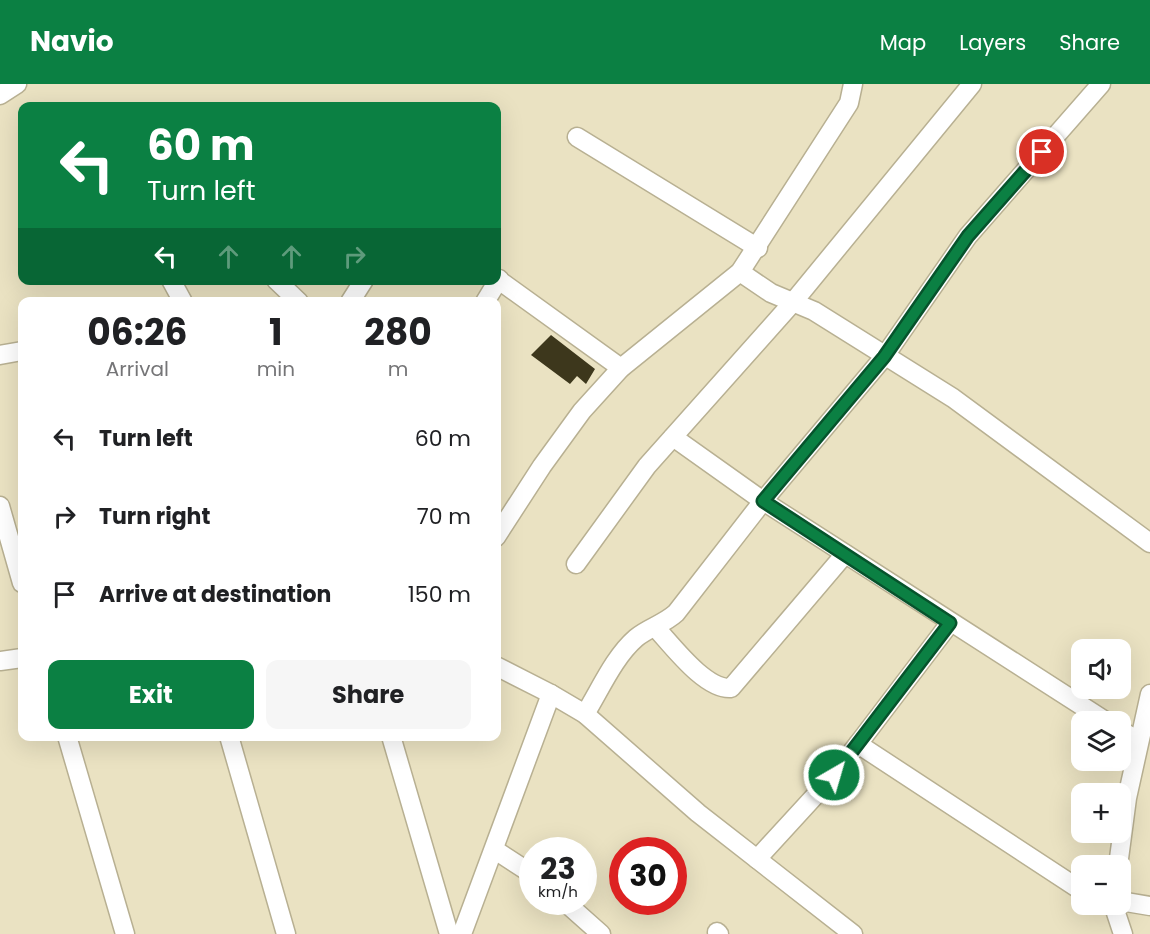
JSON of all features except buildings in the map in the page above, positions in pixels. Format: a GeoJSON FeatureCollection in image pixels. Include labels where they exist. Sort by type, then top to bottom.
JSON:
{"type":"FeatureCollection","features":[{"type":"Feature","properties":{"kind":"street"},"geometry":{"type":"LineString","coordinates":[[0,95],[17,84]]}},
{"type":"Feature","properties":{"kind":"street"},"geometry":{"type":"LineString","coordinates":[[501,529],[542,466],[582,411],[621,368],[740,272],[758,248],[849,103],[853,84]]}},
{"type":"Feature","properties":{"kind":"street"},"geometry":{"type":"LineString","coordinates":[[576,564],[621,501],[673,437],[794,301],[972,84]]}},
{"type":"Feature","properties":{"kind":"street"},"geometry":{"type":"LineString","coordinates":[[585,714],[625,650],[644,632],[676,614],[763,501],[884,357],[968,236],[1101,84]]}},
{"type":"Feature","properties":{"kind":"street"},"geometry":{"type":"LineString","coordinates":[[577,137],[758,248]]}},
{"type":"Feature","properties":{"kind":"street"},"geometry":{"type":"LineString","coordinates":[[740,272],[771,293],[814,311],[1003,433],[1150,543]]}},
{"type":"Feature","properties":{"kind":"street"},"geometry":{"type":"LineString","coordinates":[[501,281],[621,368]]}},
{"type":"Feature","properties":{"kind":"street"},"geometry":{"type":"LineString","coordinates":[[281,285],[294,297]]}},
{"type":"Feature","properties":{"kind":"street"},"geometry":{"type":"LineString","coordinates":[[0,355],[18,352]]}},
{"type":"Feature","properties":{"kind":"street"},"geometry":{"type":"LineString","coordinates":[[673,437],[763,501],[1090,711]]}},
{"type":"Feature","properties":{"kind":"street"},"geometry":{"type":"LineString","coordinates":[[0,506],[18,570]]}},
{"type":"Feature","properties":{"kind":"street"},"geometry":{"type":"LineString","coordinates":[[655,627],[702,676],[714,685],[731,688],[845,554]]}},
{"type":"Feature","properties":{"kind":"street"},"geometry":{"type":"LineString","coordinates":[[757,858],[834,775],[950,623]]}},
{"type":"Feature","properties":{"kind":"street"},"geometry":{"type":"LineString","coordinates":[[0,661],[18,659]]}},
{"type":"Feature","properties":{"kind":"street"},"geometry":{"type":"LineString","coordinates":[[501,669],[585,714],[698,813],[853,934]]}},
{"type":"Feature","properties":{"kind":"street"},"geometry":{"type":"LineString","coordinates":[[462,934],[551,694]]}},
{"type":"Feature","properties":{"kind":"street"},"geometry":{"type":"LineString","coordinates":[[1119,855],[1127,798],[1150,694]]}},
{"type":"Feature","properties":{"kind":"street"},"geometry":{"type":"LineString","coordinates":[[1131,736],[1139,741]]}},
{"type":"Feature","properties":{"kind":"street"},"geometry":{"type":"LineString","coordinates":[[67,741],[125,934]]}},
{"type":"Feature","properties":{"kind":"street"},"geometry":{"type":"LineString","coordinates":[[230,741],[286,934]]}},
{"type":"Feature","properties":{"kind":"street"},"geometry":{"type":"LineString","coordinates":[[392,741],[448,934]]}},
{"type":"Feature","properties":{"kind":"street"},"geometry":{"type":"LineString","coordinates":[[858,744],[1071,884]]}},
{"type":"Feature","properties":{"kind":"street"},"geometry":{"type":"LineString","coordinates":[[495,850],[519,866]]}},
{"type":"Feature","properties":{"kind":"street"},"geometry":{"type":"LineString","coordinates":[[1131,906],[1150,906]]}},
{"type":"Feature","properties":{"kind":"street"},"geometry":{"type":"LineString","coordinates":[[580,915],[602,934]]}},
{"type":"Feature","properties":{"kind":"street"},"geometry":{"type":"LineString","coordinates":[[1117,915],[1123,934]]}},
{"type":"Feature","properties":{"kind":"route"},"geometry":{"type":"LineString","coordinates":[[834,775],[950,623],[763,501],[884,357],[968,236],[1042,152]]}}]}
